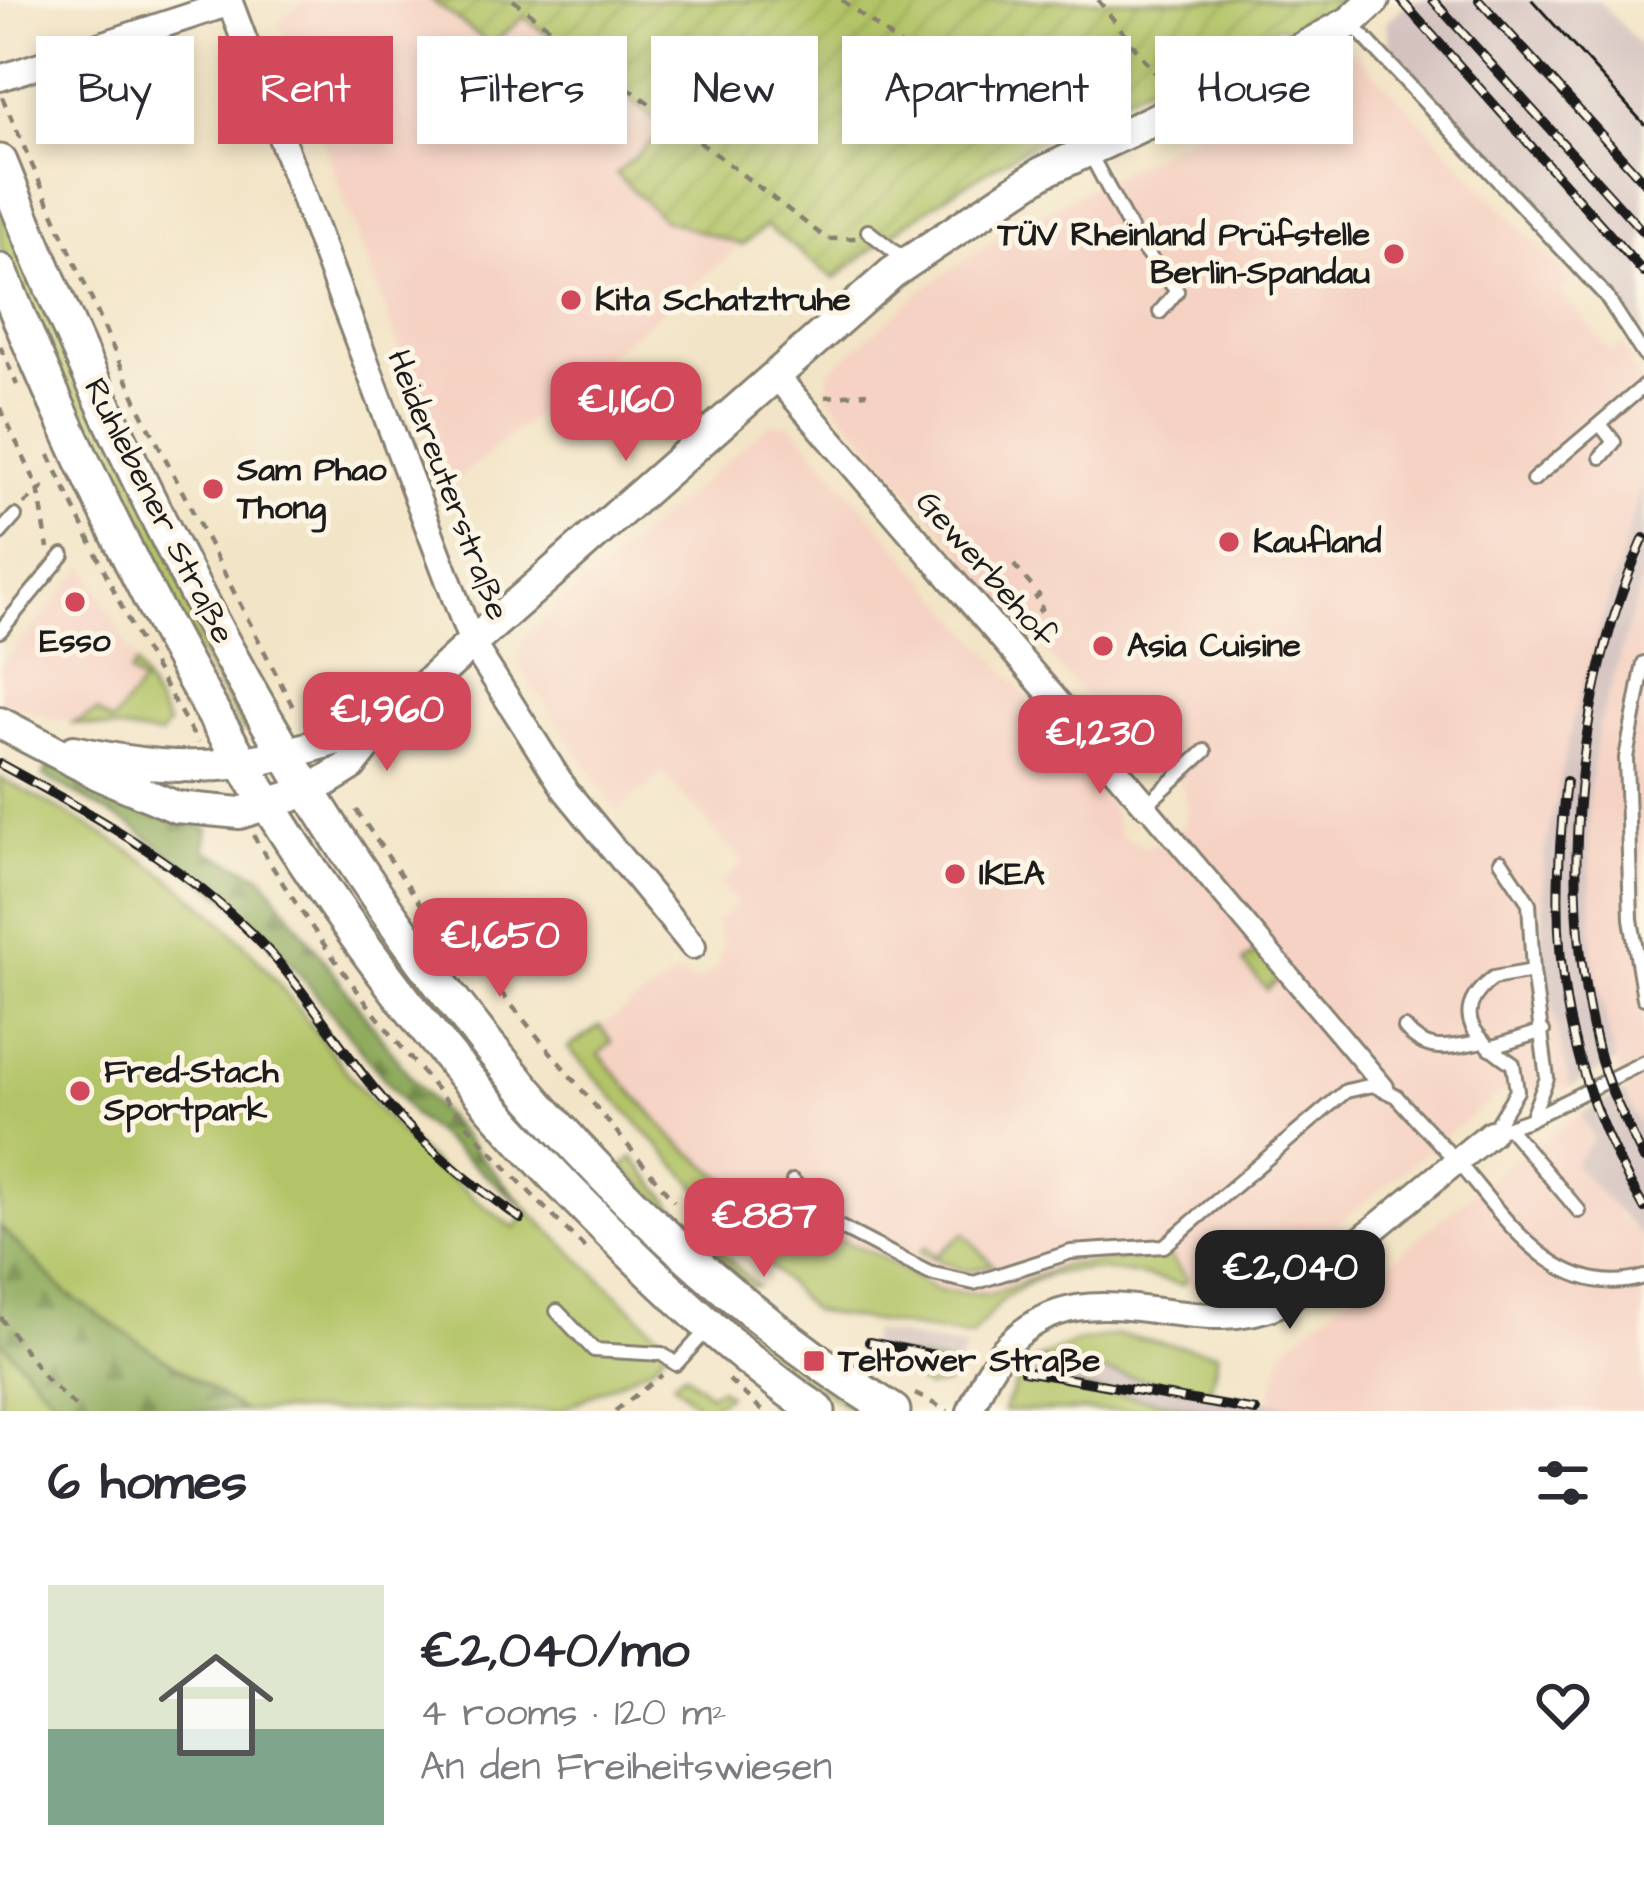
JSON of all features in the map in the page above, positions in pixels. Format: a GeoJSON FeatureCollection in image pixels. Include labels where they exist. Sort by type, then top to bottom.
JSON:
{"type":"FeatureCollection","features":[{"type":"Feature","properties":{"kind":"main road","name":"Ruhlebener Straße"},"geometry":{"type":"LineString","coordinates":[[0,161],[130,458],[289,756],[455,999],[612,1185],[723,1291],[814,1361],[902,1401]]}},
{"type":"Feature","properties":{"kind":"main road","name":"Ruhlebener Straße"},"geometry":{"type":"LineString","coordinates":[[0,272],[97,492],[239,765],[356,939],[483,1099],[550,1174],[710,1326],[818,1411]]}},
{"type":"Feature","properties":{"kind":"street"},"geometry":{"type":"LineString","coordinates":[[0,723],[100,776],[176,807],[223,814],[311,790],[350,766],[383,724],[907,262],[1043,172],[1350,22],[1374,0]]}},
{"type":"Feature","properties":{"kind":"street"},"geometry":{"type":"LineString","coordinates":[[2,89],[230,1]]}},
{"type":"Feature","properties":{"kind":"street","name":"Heidereuterstraße"},"geometry":{"type":"LineString","coordinates":[[230,1],[472,644],[566,791],[693,946]]}},
{"type":"Feature","properties":{"kind":"street","name":"Gewerbehof"},"geometry":{"type":"LineString","coordinates":[[776,376],[1146,805]]}},
{"type":"Feature","properties":{"kind":"street"},"geometry":{"type":"LineString","coordinates":[[45,744],[185,770],[289,756],[383,724]]}},
{"type":"Feature","properties":{"kind":"street"},"geometry":{"type":"LineString","coordinates":[[1146,805],[1384,1087]]}},
{"type":"Feature","properties":{"kind":"street"},"geometry":{"type":"LineString","coordinates":[[970,1411],[1002,1351],[1039,1320],[1081,1305],[1118,1304],[1216,1319],[1258,1315],[1286,1301],[1456,1162],[1500,1132]]}},
{"type":"Feature","properties":{"kind":"lane"},"geometry":{"type":"LineString","coordinates":[[1350,22],[1606,296],[1644,355]]}},
{"type":"Feature","properties":{"kind":"lane"},"geometry":{"type":"LineString","coordinates":[[1088,151],[1136,240],[1177,291],[1160,312]]}},
{"type":"Feature","properties":{"kind":"lane"},"geometry":{"type":"LineString","coordinates":[[865,235],[907,262]]}},
{"type":"Feature","properties":{"kind":"lane"},"geometry":{"type":"LineString","coordinates":[[1533,480],[1644,386]]}},
{"type":"Feature","properties":{"kind":"lane"},"geometry":{"type":"LineString","coordinates":[[1600,424],[1614,442],[1601,457]]}},
{"type":"Feature","properties":{"kind":"lane"},"geometry":{"type":"LineString","coordinates":[[0,533],[15,516]]}},
{"type":"Feature","properties":{"kind":"lane"},"geometry":{"type":"LineString","coordinates":[[0,631],[60,559]]}},
{"type":"Feature","properties":{"kind":"lane"},"geometry":{"type":"LineString","coordinates":[[1644,663],[1626,758],[1631,919],[1644,998]]}},
{"type":"Feature","properties":{"kind":"lane"},"geometry":{"type":"LineString","coordinates":[[1146,805],[1205,751]]}},
{"type":"Feature","properties":{"kind":"lane"},"geometry":{"type":"LineString","coordinates":[[1501,861],[1529,903],[1547,1078],[1531,1119]]}},
{"type":"Feature","properties":{"kind":"lane"},"geometry":{"type":"LineString","coordinates":[[1500,1132],[1517,1091],[1514,1064],[1484,1045],[1469,1022],[1479,989],[1493,978],[1533,971]]}},
{"type":"Feature","properties":{"kind":"lane"},"geometry":{"type":"LineString","coordinates":[[1405,1028],[1416,1041],[1433,1049],[1484,1045],[1543,1031]]}},
{"type":"Feature","properties":{"kind":"lane"},"geometry":{"type":"LineString","coordinates":[[1500,1132],[1644,1062]]}},
{"type":"Feature","properties":{"kind":"lane"},"geometry":{"type":"LineString","coordinates":[[793,1181],[828,1221],[929,1273],[974,1283],[1071,1252],[1164,1246],[1346,1091],[1384,1087],[1520,1238],[1554,1264],[1616,1281],[1644,1277]]}},
{"type":"Feature","properties":{"kind":"lane"},"geometry":{"type":"LineString","coordinates":[[1500,1132],[1579,1211]]}},
{"type":"Feature","properties":{"kind":"lane"},"geometry":{"type":"LineString","coordinates":[[557,1311],[594,1350],[662,1354],[676,1364],[710,1326]]}},
{"type":"Feature","properties":{"kind":"path"},"geometry":{"type":"LineString","coordinates":[[513,0],[827,239],[865,235]]}},
{"type":"Feature","properties":{"kind":"path"},"geometry":{"type":"LineString","coordinates":[[842,0],[889,36]]}},
{"type":"Feature","properties":{"kind":"path"},"geometry":{"type":"LineString","coordinates":[[1098,0],[1155,73]]}},
{"type":"Feature","properties":{"kind":"path"},"geometry":{"type":"LineString","coordinates":[[2,89],[140,410],[297,719]]}},
{"type":"Feature","properties":{"kind":"path"},"geometry":{"type":"LineString","coordinates":[[825,397],[867,393]]}},
{"type":"Feature","properties":{"kind":"path"},"geometry":{"type":"LineString","coordinates":[[0,408],[38,487],[45,542],[60,559]]}},
{"type":"Feature","properties":{"kind":"path"},"geometry":{"type":"LineString","coordinates":[[15,516],[38,487],[51,481]]}},
{"type":"Feature","properties":{"kind":"path"},"geometry":{"type":"LineString","coordinates":[[1014,565],[1039,595],[1034,599],[1042,608],[1021,627]]}},
{"type":"Feature","properties":{"kind":"path"},"geometry":{"type":"LineString","coordinates":[[149,661],[189,728]]}},
{"type":"Feature","properties":{"kind":"path"},"geometry":{"type":"LineString","coordinates":[[348,802],[428,913],[450,931],[677,1205]]}},
{"type":"Feature","properties":{"kind":"path"},"geometry":{"type":"LineString","coordinates":[[0,1317],[46,1378],[80,1411]]}},
{"type":"Feature","properties":{"kind":"path"},"geometry":{"type":"LineString","coordinates":[[615,1411],[676,1364]]}},
{"type":"Feature","properties":{"kind":"path"},"geometry":{"type":"LineString","coordinates":[[902,1401],[948,1411]]}},
{"type":"Feature","properties":{"kind":"shaded area"},"geometry":{"type":"Polygon","coordinates":[[[307,0],[431,0],[479,36],[417,36],[417,144],[627,144],[627,97],[651,116],[651,143],[617,175],[664,220],[742,245],[450,485],[324,144],[393,144],[393,36],[284,36],[278,21],[307,0]]]}},
{"type":"Feature","properties":{"kind":"shaded area"},"geometry":{"type":"Polygon","coordinates":[[[1410,0],[1598,0],[1644,50],[1644,335],[1614,295],[1389,50],[1387,22],[1410,0]]]}},
{"type":"Feature","properties":{"kind":"shaded area"},"geometry":{"type":"Polygon","coordinates":[[[523,17],[548,36],[501,36],[523,17]]]}},
{"type":"Feature","properties":{"kind":"shaded area"},"geometry":{"type":"Polygon","coordinates":[[[1353,52],[1571,281],[1562,292],[1610,353],[1622,344],[1644,386],[1642,484],[1573,719],[1540,910],[1542,961],[1570,1087],[1498,1094],[1308,1248],[1273,1270],[1230,1285],[1182,1285],[1104,1268],[1064,1271],[1030,1282],[999,1303],[970,1337],[812,1311],[568,1048],[675,976],[699,981],[719,965],[723,942],[716,922],[737,903],[720,884],[744,863],[663,773],[617,812],[518,663],[523,639],[770,423],[792,425],[1059,734],[1108,799],[1120,835],[1145,847],[1170,841],[1185,823],[1188,807],[1181,784],[1136,757],[827,394],[829,372],[922,290],[1013,228],[1175,144],[1353,144],[1353,52]]]}},
{"type":"Feature","properties":{"kind":"shaded area"},"geometry":{"type":"Polygon","coordinates":[[[1644,444],[1644,573],[1598,729],[1588,799],[1593,955],[1615,1062],[1570,1087],[1542,961],[1544,856],[1573,719],[1642,484],[1644,444]]]}},
{"type":"Feature","properties":{"kind":"shaded area"},"geometry":{"type":"Polygon","coordinates":[[[86,566],[168,725],[160,736],[48,717],[0,700],[0,666],[86,566]]]}},
{"type":"Feature","properties":{"kind":"shaded area"},"geometry":{"type":"Polygon","coordinates":[[[1644,573],[1644,1135],[1615,1062],[1593,955],[1588,799],[1598,729],[1644,573]]]}},
{"type":"Feature","properties":{"kind":"shaded area"},"geometry":{"type":"Polygon","coordinates":[[[1624,1091],[1644,1135],[1644,1239],[1574,1165],[1593,1139],[1581,1114],[1624,1091]]]}},
{"type":"Feature","properties":{"kind":"shaded area"},"geometry":{"type":"Polygon","coordinates":[[[1581,1114],[1619,1218],[1644,1239],[1644,1411],[1325,1411],[1270,1401],[1283,1349],[1509,1163],[1581,1114]]]}},
{"type":"Feature","properties":{"kind":"shaded area"},"geometry":{"type":"Polygon","coordinates":[[[871,1331],[967,1348],[957,1366],[869,1350],[871,1331]]]}},
{"type":"Feature","properties":{"kind":"shaded area"},"geometry":{"type":"Polygon","coordinates":[[[1036,1360],[1325,1411],[1214,1411],[1019,1377],[1036,1360]]]}},
{"type":"Feature","properties":{"kind":"green space"},"geometry":{"type":"Polygon","coordinates":[[[431,0],[1339,0],[1329,11],[1286,30],[1279,26],[1256,36],[1155,36],[1155,83],[1131,94],[1131,36],[842,36],[842,144],[1033,144],[938,202],[835,279],[766,226],[742,245],[664,220],[616,174],[651,142],[818,144],[818,36],[651,36],[651,116],[627,98],[627,36],[548,36],[524,17],[502,36],[479,36],[431,0]]]}},
{"type":"Feature","properties":{"kind":"green space"},"geometry":{"type":"Polygon","coordinates":[[[0,190],[260,730],[243,731],[182,619],[163,598],[9,268],[0,245],[0,190]]]}},
{"type":"Feature","properties":{"kind":"green space"},"geometry":{"type":"Polygon","coordinates":[[[136,665],[168,725],[160,736],[73,723],[97,712],[112,723],[142,684],[129,673],[136,665]]]}},
{"type":"Feature","properties":{"kind":"green space"},"geometry":{"type":"Polygon","coordinates":[[[50,762],[147,814],[208,829],[205,850],[262,876],[411,1078],[528,1210],[414,1116],[290,962],[233,903],[134,827],[44,776],[50,762]]]}},
{"type":"Feature","properties":{"kind":"green space"},"geometry":{"type":"Polygon","coordinates":[[[0,778],[125,848],[210,911],[254,955],[370,1100],[420,1152],[515,1228],[528,1210],[670,1345],[653,1365],[559,1411],[243,1411],[67,1294],[0,1227],[0,778]]]}},
{"type":"Feature","properties":{"kind":"green space"},"geometry":{"type":"Polygon","coordinates":[[[301,816],[486,1069],[874,1411],[854,1411],[746,1342],[676,1283],[481,1080],[290,821],[301,816]]]}},
{"type":"Feature","properties":{"kind":"green space"},"geometry":{"type":"Polygon","coordinates":[[[1259,949],[1282,977],[1267,990],[1243,962],[1259,949]]]}},
{"type":"Feature","properties":{"kind":"green space"},"geometry":{"type":"Polygon","coordinates":[[[600,1026],[612,1042],[599,1054],[675,1140],[744,1194],[798,1224],[876,1254],[937,1291],[991,1295],[1064,1265],[1169,1255],[1187,1280],[1182,1285],[1089,1270],[1044,1277],[1002,1301],[970,1337],[812,1311],[568,1048],[600,1026]]]}},
{"type":"Feature","properties":{"kind":"green space"},"geometry":{"type":"Polygon","coordinates":[[[633,1157],[673,1206],[757,1286],[750,1287],[623,1167],[633,1157]]]}},
{"type":"Feature","properties":{"kind":"green space"},"geometry":{"type":"Polygon","coordinates":[[[0,1227],[67,1294],[243,1411],[64,1411],[0,1340],[0,1227]]]}},
{"type":"Feature","properties":{"kind":"green space"},"geometry":{"type":"Polygon","coordinates":[[[964,1233],[993,1265],[964,1271],[920,1252],[926,1246],[936,1256],[964,1233]]]}},
{"type":"Feature","properties":{"kind":"green space"},"geometry":{"type":"Polygon","coordinates":[[[1119,1335],[1218,1353],[1210,1391],[1036,1360],[1077,1342],[1119,1335]]]}},
{"type":"Feature","properties":{"kind":"green space"},"geometry":{"type":"Polygon","coordinates":[[[0,1340],[64,1411],[0,1411],[0,1340]]]}},
{"type":"Feature","properties":{"kind":"green space"},"geometry":{"type":"Polygon","coordinates":[[[869,1350],[957,1366],[947,1384],[927,1388],[869,1350]]]}},
{"type":"Feature","properties":{"kind":"green space"},"geometry":{"type":"Polygon","coordinates":[[[684,1373],[709,1394],[719,1388],[728,1395],[704,1411],[673,1382],[684,1373]]]}},
{"type":"Feature","properties":{"kind":"green space"},"geometry":{"type":"Polygon","coordinates":[[[1019,1377],[1214,1411],[1003,1411],[1019,1377]]]}},
{"type":"Feature","properties":{"kind":"tram line"},"geometry":{"type":"LineString","coordinates":[[1532,0],[1644,124]]}},
{"type":"Feature","properties":{"kind":"railway"},"geometry":{"type":"LineString","coordinates":[[1401,0],[1644,273]]}},
{"type":"Feature","properties":{"kind":"railway"},"geometry":{"type":"LineString","coordinates":[[1433,0],[1644,233]]}},
{"type":"Feature","properties":{"kind":"railway"},"geometry":{"type":"LineString","coordinates":[[1479,0],[1644,182]]}},
{"type":"Feature","properties":{"kind":"railway"},"geometry":{"type":"LineString","coordinates":[[1644,538],[1602,658],[1580,790],[1577,857],[1585,988],[1598,1050],[1644,1159]]}},
{"type":"Feature","properties":{"kind":"railway"},"geometry":{"type":"LineString","coordinates":[[0,764],[135,842],[228,912],[275,958],[403,1121],[451,1166],[521,1219]]}},
{"type":"Feature","properties":{"kind":"railway"},"geometry":{"type":"LineString","coordinates":[[1566,781],[1558,897],[1566,1002],[1594,1103],[1644,1208]]}},
{"type":"Feature","properties":{"kind":"railway"},"geometry":{"type":"LineString","coordinates":[[869,1342],[960,1360]]}},
{"type":"Feature","properties":{"kind":"railway"},"geometry":{"type":"LineString","coordinates":[[1024,1371],[1256,1411]]}},
{"type":"Feature","properties":{"kind":"place","name":"TÜV Rheinland Prüfstelle Berlin-Spandau"},"geometry":{"type":"Point","coordinates":[1394,254]}},
{"type":"Feature","properties":{"kind":"place","name":"Kita Schatztruhe"},"geometry":{"type":"Point","coordinates":[571,300]}},
{"type":"Feature","properties":{"kind":"place","name":"Sam Phao Thong"},"geometry":{"type":"Point","coordinates":[213,489]}},
{"type":"Feature","properties":{"kind":"place","name":"Kaufland"},"geometry":{"type":"Point","coordinates":[1229,542]}},
{"type":"Feature","properties":{"kind":"place","name":"Esso"},"geometry":{"type":"Point","coordinates":[75,602]}},
{"type":"Feature","properties":{"kind":"place","name":"Asia Cuisine"},"geometry":{"type":"Point","coordinates":[1103,646]}},
{"type":"Feature","properties":{"kind":"place","name":"IKEA"},"geometry":{"type":"Point","coordinates":[955,874]}},
{"type":"Feature","properties":{"kind":"place","name":"Fred-Stach Sportpark"},"geometry":{"type":"Point","coordinates":[80,1091]}},
{"type":"Feature","properties":{"kind":"place","name":"Teltower Straße"},"geometry":{"type":"Point","coordinates":[814,1361]}}]}
